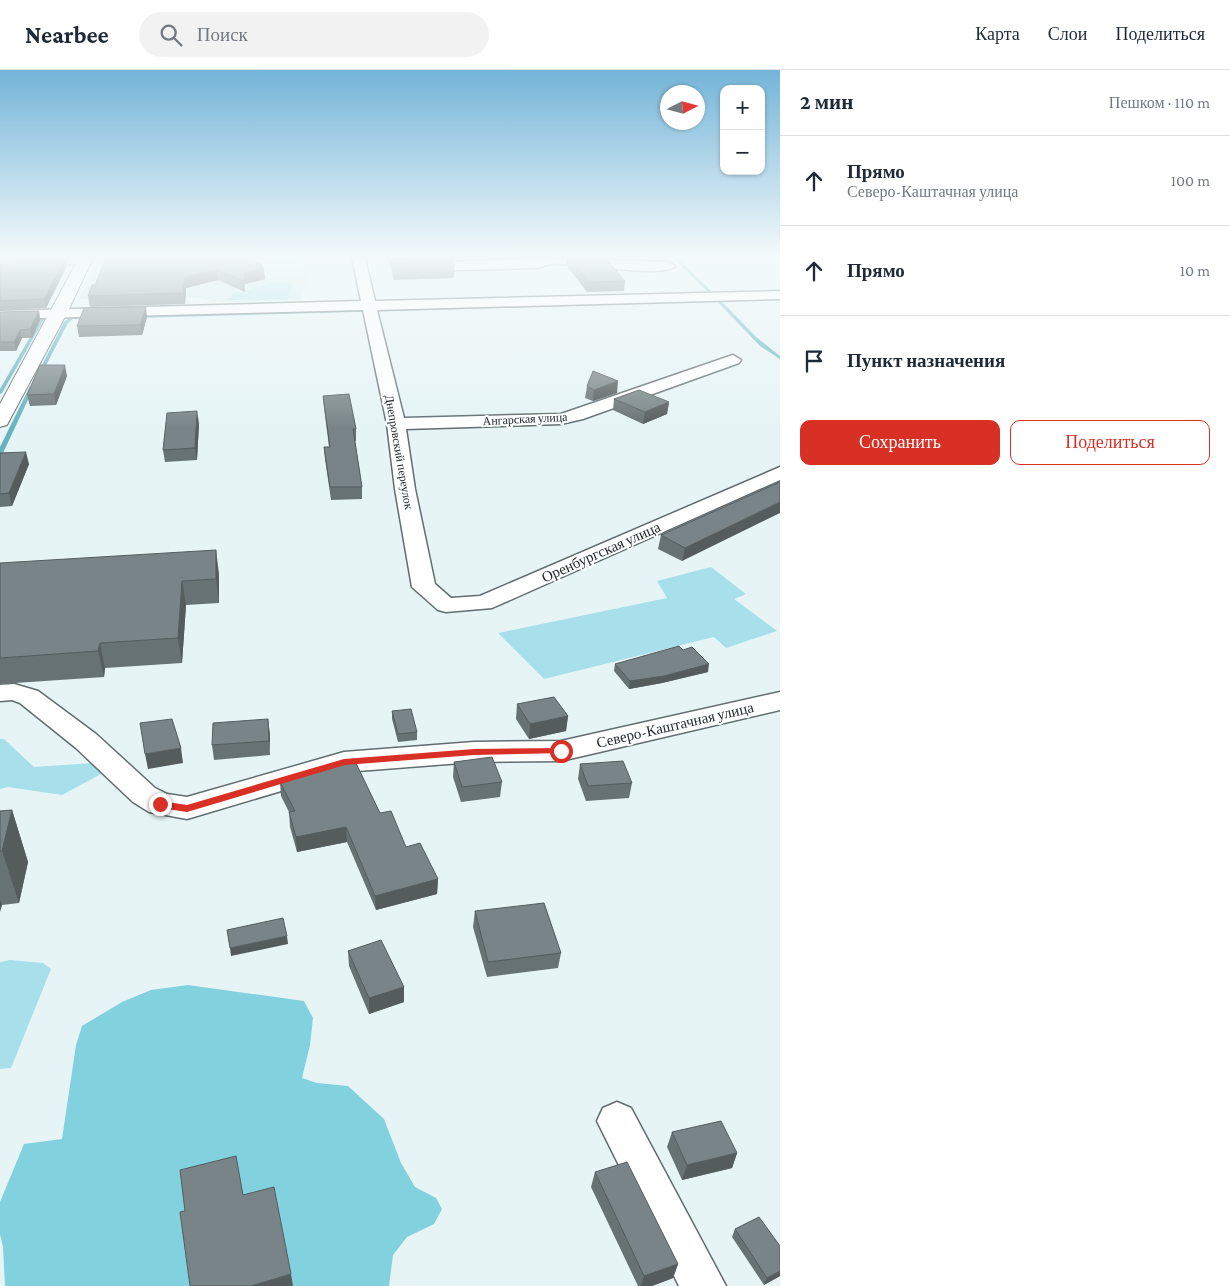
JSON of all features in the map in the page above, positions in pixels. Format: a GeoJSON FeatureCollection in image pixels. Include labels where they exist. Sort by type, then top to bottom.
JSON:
{"type":"FeatureCollection","features":[{"type":"Feature","properties":{"kind":"street"},"geometry":{"type":"LineString","coordinates":[[0,421],[58,315]]}},
{"type":"Feature","properties":{"kind":"street","name":"Днепровский переулок"},"geometry":{"type":"LineString","coordinates":[[370,315],[396,424],[405,489],[424,587]]}},
{"type":"Feature","properties":{"kind":"street","name":"Ангарская улица"},"geometry":{"type":"LineString","coordinates":[[396,424],[561,419],[734,360]]}},
{"type":"Feature","properties":{"kind":"street","name":"Оренбургская улица"},"geometry":{"type":"LineString","coordinates":[[424,587],[446,605],[484,603],[780,473]]}},
{"type":"Feature","properties":{"kind":"street"},"geometry":{"type":"LineString","coordinates":[[757,483],[780,496]]}},
{"type":"Feature","properties":{"kind":"street","name":"Северо-Каштачная улица"},"geometry":{"type":"LineString","coordinates":[[0,693],[14,692],[29,697],[86,741],[144,795],[160,804],[187,808],[344,762],[474,752],[561,751],[780,701]]}},
{"type":"Feature","properties":{"kind":"street"},"geometry":{"type":"LineString","coordinates":[[617,1122],[704,1286]]}},
{"type":"Feature","properties":{"kind":"shaded area"},"geometry":{"type":"Polygon","coordinates":[[[711,567],[746,594],[734,599],[777,631],[726,648],[714,637],[544,679],[498,633],[667,598],[657,581],[711,567]]]}},
{"type":"Feature","properties":{"kind":"shaded area"},"geometry":{"type":"Polygon","coordinates":[[[0,739],[4,739],[34,767],[93,763],[101,774],[62,795],[8,787],[0,789],[0,739]]]}},
{"type":"Feature","properties":{"kind":"shaded area"},"geometry":{"type":"Polygon","coordinates":[[[10,960],[43,963],[51,969],[11,1068],[0,1069],[0,962],[10,960]]]}},
{"type":"Feature","properties":{"kind":"shaded area"},"geometry":{"type":"Polygon","coordinates":[[[188,985],[304,1001],[313,1018],[310,1045],[302,1078],[317,1083],[348,1086],[384,1119],[401,1163],[415,1187],[436,1198],[442,1209],[434,1224],[407,1237],[393,1255],[389,1286],[5,1286],[3,1247],[0,1234],[0,1202],[24,1144],[62,1139],[76,1045],[82,1026],[122,1002],[151,990],[188,985]]]}},
{"type":"Feature","properties":{"kind":"building"},"geometry":{"type":"Polygon","coordinates":[[[0,315],[37,315],[30,329],[20,330],[14,342],[0,342],[0,315]]]}},
{"type":"Feature","properties":{"kind":"building"},"geometry":{"type":"Polygon","coordinates":[[[81,315],[143,315],[140,325],[77,326],[81,315]]]}},
{"type":"Feature","properties":{"kind":"building"},"geometry":{"type":"Polygon","coordinates":[[[40,365],[65,365],[54,394],[27,395],[40,365]]]}},
{"type":"Feature","properties":{"kind":"building"},"geometry":{"type":"Polygon","coordinates":[[[593,371],[618,381],[594,390],[587,386],[593,371]]]}},
{"type":"Feature","properties":{"kind":"building"},"geometry":{"type":"Polygon","coordinates":[[[639,390],[669,402],[645,412],[614,399],[639,390]]]}},
{"type":"Feature","properties":{"kind":"building"},"geometry":{"type":"Polygon","coordinates":[[[349,394],[356,429],[353,429],[362,487],[330,487],[324,447],[330,447],[323,396],[349,394]]]}},
{"type":"Feature","properties":{"kind":"building"},"geometry":{"type":"Polygon","coordinates":[[[197,411],[195,448],[163,450],[167,413],[197,411]]]}},
{"type":"Feature","properties":{"kind":"building"},"geometry":{"type":"Polygon","coordinates":[[[26,452],[9,493],[0,494],[0,453],[26,452]]]}},
{"type":"Feature","properties":{"kind":"building"},"geometry":{"type":"Polygon","coordinates":[[[780,482],[780,502],[685,548],[661,535],[780,482]]]}},
{"type":"Feature","properties":{"kind":"building"},"geometry":{"type":"Polygon","coordinates":[[[216,550],[216,579],[182,581],[178,638],[100,643],[98,651],[0,658],[0,563],[216,550]]]}},
{"type":"Feature","properties":{"kind":"building"},"geometry":{"type":"Polygon","coordinates":[[[679,646],[683,650],[692,647],[709,664],[664,676],[630,681],[615,664],[679,646]]]}},
{"type":"Feature","properties":{"kind":"building"},"geometry":{"type":"Polygon","coordinates":[[[554,697],[568,716],[530,724],[517,704],[554,697]]]}},
{"type":"Feature","properties":{"kind":"building"},"geometry":{"type":"Polygon","coordinates":[[[411,709],[417,732],[398,734],[392,711],[411,709]]]}},
{"type":"Feature","properties":{"kind":"building"},"geometry":{"type":"Polygon","coordinates":[[[172,719],[181,748],[145,754],[140,723],[172,719]]]}},
{"type":"Feature","properties":{"kind":"building"},"geometry":{"type":"Polygon","coordinates":[[[268,719],[269,741],[212,745],[213,723],[268,719]]]}},
{"type":"Feature","properties":{"kind":"building"},"geometry":{"type":"Polygon","coordinates":[[[492,757],[502,782],[462,787],[454,762],[492,757]]]}},
{"type":"Feature","properties":{"kind":"building"},"geometry":{"type":"Polygon","coordinates":[[[354,759],[380,813],[391,811],[406,847],[420,843],[438,879],[375,896],[346,827],[296,837],[289,812],[295,811],[280,782],[314,771],[313,769],[354,759]]]}},
{"type":"Feature","properties":{"kind":"building"},"geometry":{"type":"Polygon","coordinates":[[[623,761],[632,783],[588,786],[580,764],[623,761]]]}},
{"type":"Feature","properties":{"kind":"building"},"geometry":{"type":"Polygon","coordinates":[[[12,810],[2,851],[0,851],[0,811],[12,810]]]}},
{"type":"Feature","properties":{"kind":"building"},"geometry":{"type":"Polygon","coordinates":[[[544,903],[561,953],[488,962],[475,911],[544,903]]]}},
{"type":"Feature","properties":{"kind":"building"},"geometry":{"type":"Polygon","coordinates":[[[283,918],[287,936],[230,948],[227,930],[283,918]]]}},
{"type":"Feature","properties":{"kind":"building"},"geometry":{"type":"Polygon","coordinates":[[[381,940],[404,987],[369,998],[348,951],[381,940]]]}},
{"type":"Feature","properties":{"kind":"building"},"geometry":{"type":"Polygon","coordinates":[[[721,1121],[737,1153],[687,1165],[672,1132],[721,1121]]]}},
{"type":"Feature","properties":{"kind":"building"},"geometry":{"type":"Polygon","coordinates":[[[236,1156],[243,1195],[274,1187],[291,1274],[251,1286],[190,1286],[180,1212],[185,1211],[180,1170],[236,1156]]]}},
{"type":"Feature","properties":{"kind":"building"},"geometry":{"type":"Polygon","coordinates":[[[627,1162],[678,1264],[644,1276],[595,1172],[627,1162]]]}},
{"type":"Feature","properties":{"kind":"building"},"geometry":{"type":"Polygon","coordinates":[[[759,1217],[780,1246],[780,1271],[767,1278],[735,1229],[759,1217]]]}},
{"type":"Feature","properties":{"kind":"waterway"},"geometry":{"type":"LineString","coordinates":[[138,317],[219,315]]}},
{"type":"Feature","properties":{"kind":"waterway"},"geometry":{"type":"LineString","coordinates":[[732,315],[754,338],[780,358]]}},
{"type":"Feature","properties":{"kind":"waterway"},"geometry":{"type":"LineString","coordinates":[[0,393],[43,318]]}},
{"type":"Feature","properties":{"kind":"waterway"},"geometry":{"type":"LineString","coordinates":[[40,373],[66,322],[72,318]]}},
{"type":"Feature","properties":{"kind":"waterway"},"geometry":{"type":"LineString","coordinates":[[72,318],[90,319]]}},
{"type":"Feature","properties":{"kind":"waterway"},"geometry":{"type":"LineString","coordinates":[[0,453],[32,387]]}},
{"type":"Feature","properties":{"kind":"route"},"geometry":{"type":"LineString","coordinates":[[160,804],[172,808],[187,808],[344,762],[474,752],[561,751]]}}]}
